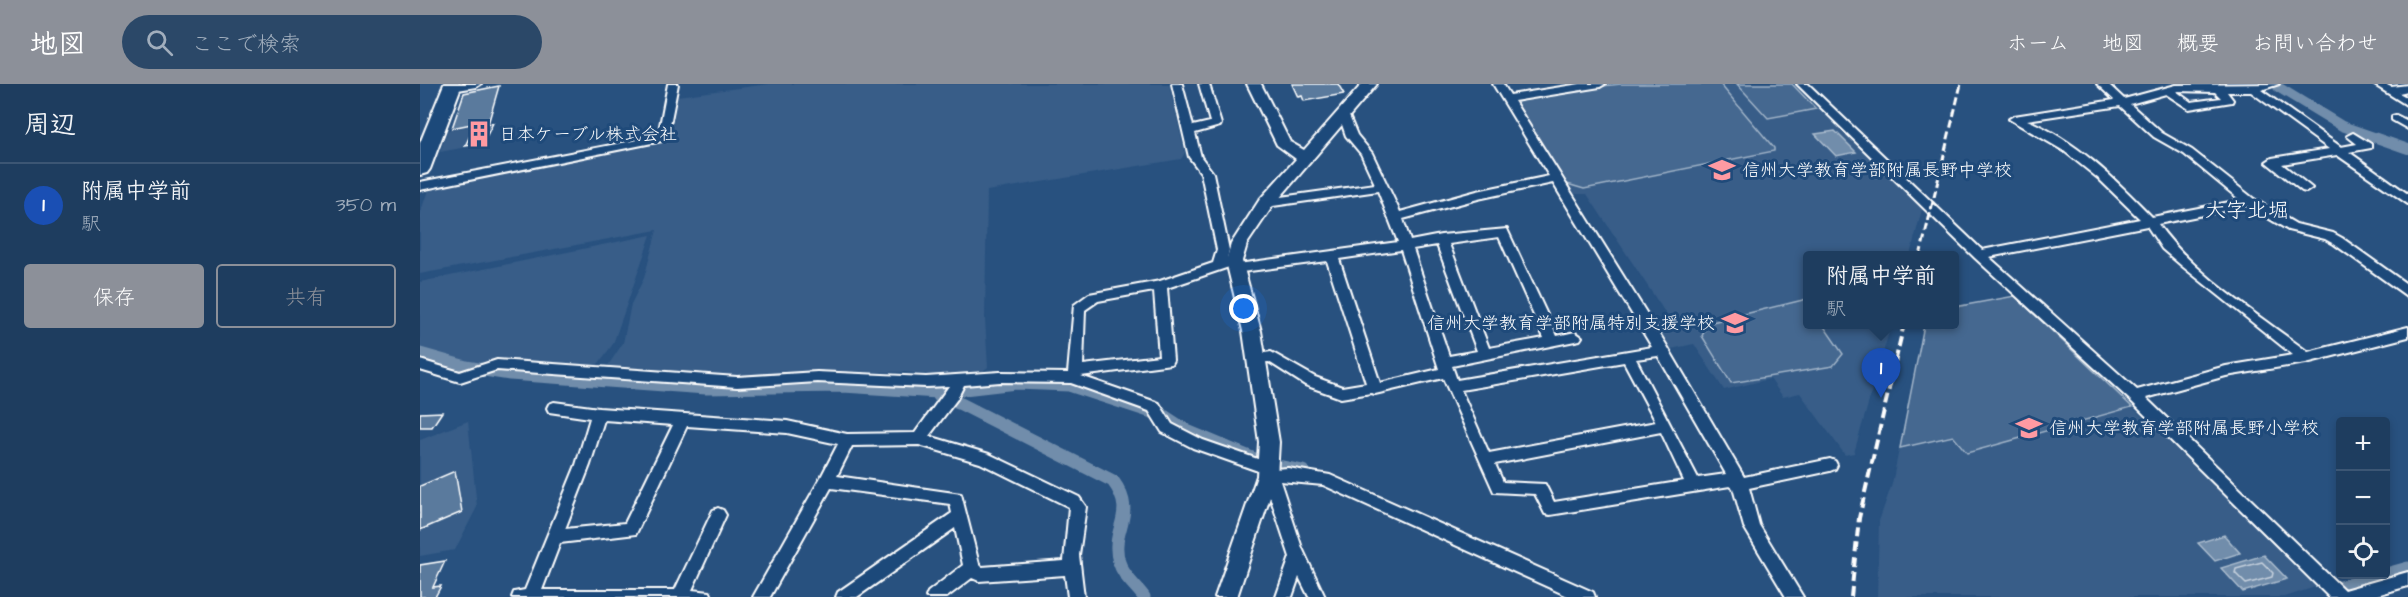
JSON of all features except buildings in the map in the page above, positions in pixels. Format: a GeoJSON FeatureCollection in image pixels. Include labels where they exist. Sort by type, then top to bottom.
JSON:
{"type":"FeatureCollection","features":[{"type":"Feature","properties":{"kind":"highway"},"geometry":{"type":"LineString","coordinates":[[420,169],[452,86]]}},
{"type":"Feature","properties":{"kind":"main road"},"geometry":{"type":"LineString","coordinates":[[1254,84],[1284,145],[1304,157]]}},
{"type":"Feature","properties":{"kind":"main road"},"geometry":{"type":"LineString","coordinates":[[1226,597],[1267,472],[1269,442],[1252,331],[1229,266],[1239,244],[1266,203],[1370,84]]}},
{"type":"Feature","properties":{"kind":"street"},"geometry":{"type":"LineString","coordinates":[[452,86],[477,84]]}},
{"type":"Feature","properties":{"kind":"street"},"geometry":{"type":"LineString","coordinates":[[420,186],[663,138],[673,84]]}},
{"type":"Feature","properties":{"kind":"street"},"geometry":{"type":"LineString","coordinates":[[1178,84],[1195,157],[1207,173],[1223,250],[1229,266]]}},
{"type":"Feature","properties":{"kind":"street"},"geometry":{"type":"LineString","coordinates":[[1188,131],[1216,124],[1204,84]]}},
{"type":"Feature","properties":{"kind":"street"},"geometry":{"type":"LineString","coordinates":[[1498,84],[1554,179],[1662,350],[1740,484],[1752,527],[1795,597]]}},
{"type":"Feature","properties":{"kind":"street"},"geometry":{"type":"LineString","coordinates":[[1507,99],[1600,84]]}},
{"type":"Feature","properties":{"kind":"street"},"geometry":{"type":"LineString","coordinates":[[1802,84],[1979,255],[2135,396],[2342,597],[2408,579]]}},
{"type":"Feature","properties":{"kind":"street"},"geometry":{"type":"LineString","coordinates":[[2102,84],[2158,135],[2188,152],[2250,202],[2292,227],[2329,236],[2338,241],[2408,292]]}},
{"type":"Feature","properties":{"kind":"street"},"geometry":{"type":"LineString","coordinates":[[2274,84],[2253,89],[2219,86],[2168,90],[2124,102],[2014,119],[2030,124],[2053,138],[2150,221],[2168,247],[2306,358]]}},
{"type":"Feature","properties":{"kind":"street"},"geometry":{"type":"LineString","coordinates":[[2168,90],[2189,106],[2228,100],[2219,86]]}},
{"type":"Feature","properties":{"kind":"street"},"geometry":{"type":"LineString","coordinates":[[2383,87],[2408,88]]}},
{"type":"Feature","properties":{"kind":"street"},"geometry":{"type":"LineString","coordinates":[[2383,87],[2408,103]]}},
{"type":"Feature","properties":{"kind":"street"},"geometry":{"type":"LineString","coordinates":[[2253,89],[2408,200]]}},
{"type":"Feature","properties":{"kind":"street"},"geometry":{"type":"LineString","coordinates":[[1344,116],[1352,136],[1366,153],[1396,217],[1448,374],[1499,488],[1540,488],[1550,509],[1732,479],[1740,484],[1830,465]]}},
{"type":"Feature","properties":{"kind":"street"},"geometry":{"type":"LineString","coordinates":[[2396,118],[2408,126]]}},
{"type":"Feature","properties":{"kind":"street"},"geometry":{"type":"LineString","coordinates":[[2306,188],[2272,162],[2367,146],[2357,136],[2328,141]]}},
{"type":"Feature","properties":{"kind":"street"},"geometry":{"type":"LineString","coordinates":[[1396,217],[1477,195],[1554,179]]}},
{"type":"Feature","properties":{"kind":"street"},"geometry":{"type":"LineString","coordinates":[[1266,203],[1382,187]]}},
{"type":"Feature","properties":{"kind":"street"},"geometry":{"type":"LineString","coordinates":[[1979,255],[2250,202]]}},
{"type":"Feature","properties":{"kind":"street"},"geometry":{"type":"LineString","coordinates":[[1074,374],[1079,308],[1094,297],[1160,286],[1229,266],[1503,232],[1553,342]]}},
{"type":"Feature","properties":{"kind":"street"},"geometry":{"type":"LineString","coordinates":[[1441,239],[1485,355]]}},
{"type":"Feature","properties":{"kind":"street"},"geometry":{"type":"LineString","coordinates":[[1331,255],[1374,387]]}},
{"type":"Feature","properties":{"kind":"street"},"geometry":{"type":"LineString","coordinates":[[420,364],[460,377],[497,365],[727,382],[817,377],[926,382],[953,392],[1166,360],[1160,286]]}},
{"type":"Feature","properties":{"kind":"street"},"geometry":{"type":"LineString","coordinates":[[2135,396],[2226,371],[2306,358],[2408,333]]}},
{"type":"Feature","properties":{"kind":"street"},"geometry":{"type":"LineString","coordinates":[[1448,374],[1485,355],[1575,337]]}},
{"type":"Feature","properties":{"kind":"street"},"geometry":{"type":"LineString","coordinates":[[1257,359],[1271,357],[1310,381],[1341,393],[1374,387],[1375,389],[1448,374],[1628,357],[1662,350]]}},
{"type":"Feature","properties":{"kind":"street"},"geometry":{"type":"LineString","coordinates":[[1628,357],[1694,485]]}},
{"type":"Feature","properties":{"kind":"street"},"geometry":{"type":"LineString","coordinates":[[1074,374],[1154,407],[1167,428],[1198,444],[1267,472],[1325,479],[1587,597]]}},
{"type":"Feature","properties":{"kind":"street"},"geometry":{"type":"LineString","coordinates":[[919,439],[953,392]]}},
{"type":"Feature","properties":{"kind":"street"},"geometry":{"type":"LineString","coordinates":[[554,408],[682,421],[787,427],[847,440],[919,439],[984,458],[1074,502],[1078,507],[1071,555],[1076,597]]}},
{"type":"Feature","properties":{"kind":"street"},"geometry":{"type":"LineString","coordinates":[[599,414],[554,537],[525,596],[704,597]]}},
{"type":"Feature","properties":{"kind":"street"},"geometry":{"type":"LineString","coordinates":[[554,537],[630,529],[682,421]]}},
{"type":"Feature","properties":{"kind":"street"},"geometry":{"type":"LineString","coordinates":[[1485,460],[1665,426]]}},
{"type":"Feature","properties":{"kind":"street"},"geometry":{"type":"LineString","coordinates":[[761,597],[827,481],[847,440]]}},
{"type":"Feature","properties":{"kind":"street"},"geometry":{"type":"LineString","coordinates":[[1267,472],[1274,483],[1298,556],[1317,597]]}},
{"type":"Feature","properties":{"kind":"street"},"geometry":{"type":"LineString","coordinates":[[827,481],[956,499],[972,567],[979,574],[1072,567]]}},
{"type":"Feature","properties":{"kind":"street"},"geometry":{"type":"LineString","coordinates":[[680,596],[718,515]]}},
{"type":"Feature","properties":{"kind":"street"},"geometry":{"type":"LineString","coordinates":[[844,597],[960,516]]}},
{"type":"Feature","properties":{"kind":"street"},"geometry":{"type":"LineString","coordinates":[[1284,597],[1298,556]]}},
{"type":"Feature","properties":{"kind":"street"},"geometry":{"type":"LineString","coordinates":[[934,597],[972,567]]}},
{"type":"Feature","properties":{"kind":"shaded area"},"geometry":{"type":"Polygon","coordinates":[[[769,84],[1169,84],[1185,153],[1181,159],[987,191],[985,319],[988,367],[982,372],[941,376],[903,372],[815,372],[755,378],[607,367],[623,343],[631,304],[644,278],[657,230],[420,274],[420,214],[429,187],[671,140],[677,96],[769,84]]]}},
{"type":"Feature","properties":{"kind":"shaded area"},"geometry":{"type":"Polygon","coordinates":[[[1621,84],[1799,84],[1923,206],[1911,251],[1803,251],[1803,329],[1890,329],[1854,453],[1845,455],[1800,393],[1783,397],[1770,379],[1724,390],[1694,344],[1667,350],[1651,325],[1670,320],[1587,194],[1571,194],[1516,102],[1621,84]]]}},
{"type":"Feature","properties":{"kind":"shaded area"},"geometry":{"type":"Polygon","coordinates":[[[1621,84],[1720,84],[1774,148],[1774,151],[1584,189],[1564,183],[1516,102],[1583,88],[1621,84]]]}},
{"type":"Feature","properties":{"kind":"shaded area"},"geometry":{"type":"Polygon","coordinates":[[[1737,84],[1792,84],[1816,109],[1768,118],[1737,84]]]}},
{"type":"Feature","properties":{"kind":"shaded area","name":"日本ケーブル株式会社"},"geometry":{"type":"Polygon","coordinates":[[[494,121],[483,144],[440,152],[448,130],[494,121]]]}},
{"type":"Feature","properties":{"kind":"shaded area"},"geometry":{"type":"Polygon","coordinates":[[[651,235],[613,344],[593,371],[479,365],[420,349],[420,282],[651,235]]]}},
{"type":"Feature","properties":{"kind":"shaded area","name":"信州大学教育学部附属長野小学校"},"geometry":{"type":"Polygon","coordinates":[[[2015,296],[2307,573],[2315,587],[2285,597],[1877,597],[1879,521],[1892,484],[1923,329],[1959,329],[1959,306],[2015,296]]]}},
{"type":"Feature","properties":{"kind":"shaded area"},"geometry":{"type":"Polygon","coordinates":[[[2015,296],[2132,407],[1967,453],[1953,436],[1900,448],[1923,329],[1959,329],[1959,306],[2015,296]]]}},
{"type":"Feature","properties":{"kind":"shaded area"},"geometry":{"type":"Polygon","coordinates":[[[1803,300],[1803,329],[1826,329],[1843,354],[1833,366],[1731,383],[1702,336],[1708,323],[1803,300]]]}},
{"type":"Feature","properties":{"kind":"shaded area"},"geometry":{"type":"Polygon","coordinates":[[[468,421],[477,507],[455,550],[420,556],[420,440],[468,421]]]}},
{"type":"Feature","properties":{"kind":"water"},"geometry":{"type":"Polygon","coordinates":[[[1835,131],[1856,152],[1836,156],[1815,134],[1835,131]]]}},
{"type":"Feature","properties":{"kind":"water"},"geometry":{"type":"Polygon","coordinates":[[[2224,535],[2240,553],[2215,561],[2198,543],[2224,535]]]}},
{"type":"Feature","properties":{"kind":"water"},"geometry":{"type":"Polygon","coordinates":[[[2264,555],[2287,579],[2243,592],[2221,568],[2264,555]]]}},
{"type":"Feature","properties":{"kind":"waterway"},"geometry":{"type":"LineString","coordinates":[[2278,87],[2342,126],[2408,149]]}},
{"type":"Feature","properties":{"kind":"waterway"},"geometry":{"type":"LineString","coordinates":[[420,354],[466,367],[510,374],[706,388],[843,386],[938,392],[1016,383],[1069,385],[1152,412]]}},
{"type":"Feature","properties":{"kind":"waterway"},"geometry":{"type":"LineString","coordinates":[[939,396],[961,404],[1113,481],[1124,504],[1117,550],[1119,562],[1144,597]]}},
{"type":"Feature","properties":{"kind":"waterway"},"geometry":{"type":"LineString","coordinates":[[1164,416],[1187,431],[1257,460]]}},
{"type":"Feature","properties":{"kind":"waterway"},"geometry":{"type":"LineString","coordinates":[[1278,466],[1303,471]]}},
{"type":"Feature","properties":{"kind":"waterway"},"geometry":{"type":"LineString","coordinates":[[2336,588],[2408,568]]}},
{"type":"Feature","properties":{"kind":"railway"},"geometry":{"type":"LineString","coordinates":[[1921,251],[1961,84]]}},
{"type":"Feature","properties":{"kind":"railway"},"geometry":{"type":"LineString","coordinates":[[1851,597],[1859,518],[1903,329]]}},
{"type":"Feature","properties":{"kind":"place","name":"日本ケーブル株式会社"},"geometry":{"type":"Point","coordinates":[479,134]}},
{"type":"Feature","properties":{"kind":"place","name":"信州大学教育学部附属長野中学校"},"geometry":{"type":"Point","coordinates":[1722,170]}},
{"type":"Feature","properties":{"kind":"place","name":"信州大学教育学部附属特別支援学校"},"geometry":{"type":"Point","coordinates":[1735,323]}},
{"type":"Feature","properties":{"kind":"place","name":"附属中学前"},"geometry":{"type":"Point","coordinates":[1881,398]}},
{"type":"Feature","properties":{"kind":"place","name":"信州大学教育学部附属長野小学校"},"geometry":{"type":"Point","coordinates":[2029,428]}},
{"type":"Feature","properties":{"kind":"district","name":"大字北堀"},"geometry":{"type":"Point","coordinates":[2247,210]}}]}
